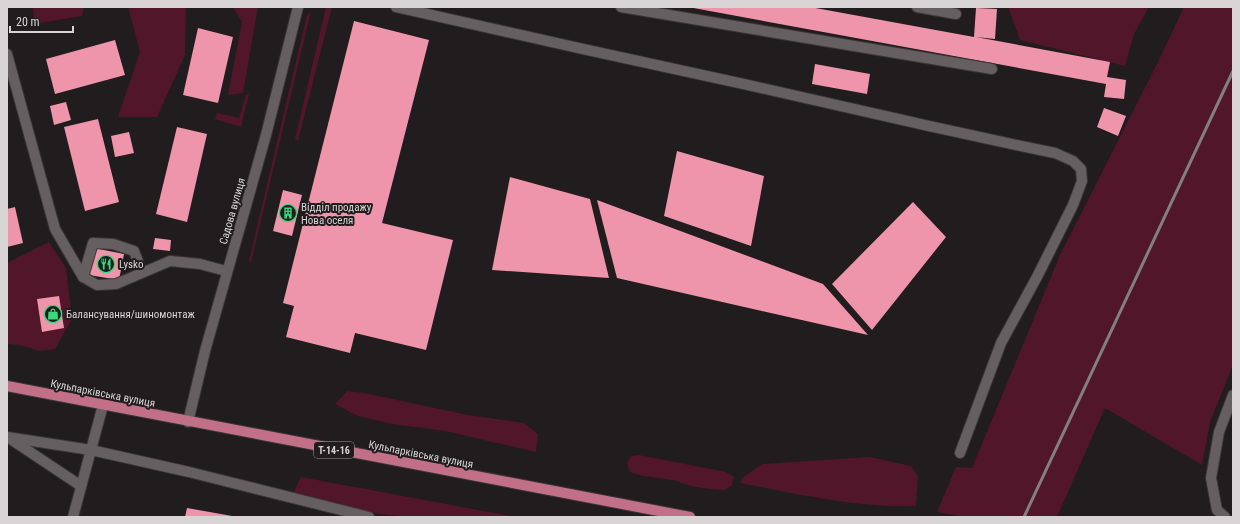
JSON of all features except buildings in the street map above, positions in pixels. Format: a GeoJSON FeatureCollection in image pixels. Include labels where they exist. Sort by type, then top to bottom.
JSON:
{"type":"FeatureCollection","features":[{"type":"Feature","properties":{"kind":"main road","name":"Кульпарківська вулиця"},"geometry":{"type":"LineString","coordinates":[[7,386],[188,422],[690,517]]}},
{"type":"Feature","properties":{"kind":"street","name":"Садова вулиця"},"geometry":{"type":"LineString","coordinates":[[188,422],[226,271],[266,135],[298,7]]}},
{"type":"Feature","properties":{"kind":"street"},"geometry":{"type":"LineString","coordinates":[[396,7],[1055,153],[1073,161],[1081,169],[1082,181],[1073,205],[1038,275],[1001,343],[960,453]]}},
{"type":"Feature","properties":{"kind":"street"},"geometry":{"type":"LineString","coordinates":[[621,7],[992,70]]}},
{"type":"Feature","properties":{"kind":"street"},"geometry":{"type":"LineString","coordinates":[[917,7],[956,14]]}},
{"type":"Feature","properties":{"kind":"street"},"geometry":{"type":"LineString","coordinates":[[7,54],[55,229],[83,277],[97,285],[116,284],[170,261],[200,264],[226,271]]}},
{"type":"Feature","properties":{"kind":"street"},"geometry":{"type":"LineString","coordinates":[[83,277],[93,243],[113,244],[134,251],[142,272]]}},
{"type":"Feature","properties":{"kind":"street"},"geometry":{"type":"LineString","coordinates":[[1225,517],[1217,510],[1211,478],[1219,432],[1233,395]]}},
{"type":"Feature","properties":{"kind":"street"},"geometry":{"type":"LineString","coordinates":[[73,517],[103,405]]}},
{"type":"Feature","properties":{"kind":"street"},"geometry":{"type":"LineString","coordinates":[[8,438],[91,450],[189,472],[369,517]]}},
{"type":"Feature","properties":{"kind":"street"},"geometry":{"type":"LineString","coordinates":[[8,438],[81,486]]}},
{"type":"Feature","properties":{"kind":"shaded area"},"geometry":{"type":"Polygon","coordinates":[[[33,7],[84,7],[82,16],[34,24],[33,7]]]}},
{"type":"Feature","properties":{"kind":"shaded area"},"geometry":{"type":"Polygon","coordinates":[[[128,7],[186,7],[185,55],[157,117],[118,117],[140,52],[128,7]]]}},
{"type":"Feature","properties":{"kind":"shaded area"},"geometry":{"type":"Polygon","coordinates":[[[233,7],[258,7],[243,93],[228,95],[242,22],[233,7]]]}},
{"type":"Feature","properties":{"kind":"shaded area"},"geometry":{"type":"Polygon","coordinates":[[[326,7],[332,7],[298,141],[295,139],[326,7]]]}},
{"type":"Feature","properties":{"kind":"shaded area"},"geometry":{"type":"Polygon","coordinates":[[[1008,7],[1149,7],[1134,34],[1125,66],[1020,40],[1008,7]]]}},
{"type":"Feature","properties":{"kind":"shaded area"},"geometry":{"type":"Polygon","coordinates":[[[1184,7],[1233,7],[1233,365],[1210,422],[1202,465],[1105,408],[1057,517],[966,517],[937,512],[956,467],[972,468],[1060,255],[1157,64],[1184,7]]]}},
{"type":"Feature","properties":{"kind":"shaded area"},"geometry":{"type":"Polygon","coordinates":[[[311,11],[251,262],[249,261],[307,15],[311,11]]]}},
{"type":"Feature","properties":{"kind":"shaded area"},"geometry":{"type":"Polygon","coordinates":[[[249,94],[241,127],[215,119],[217,113],[239,118],[246,95],[249,94]]]}},
{"type":"Feature","properties":{"kind":"shaded area"},"geometry":{"type":"Polygon","coordinates":[[[49,242],[66,268],[72,319],[55,349],[40,351],[20,345],[7,344],[7,263],[49,242]]]}},
{"type":"Feature","properties":{"kind":"shaded area"},"geometry":{"type":"Polygon","coordinates":[[[347,391],[364,393],[468,415],[524,423],[538,434],[536,452],[445,431],[392,424],[358,416],[335,404],[347,391]]]}},
{"type":"Feature","properties":{"kind":"shaded area"},"geometry":{"type":"Polygon","coordinates":[[[639,455],[726,472],[734,477],[732,485],[725,490],[709,489],[690,486],[673,480],[643,476],[630,472],[627,463],[631,456],[639,455]]]}},
{"type":"Feature","properties":{"kind":"shaded area"},"geometry":{"type":"Polygon","coordinates":[[[870,457],[911,466],[918,476],[916,506],[850,503],[740,483],[742,478],[762,464],[870,457]]]}},
{"type":"Feature","properties":{"kind":"shaded area"},"geometry":{"type":"Polygon","coordinates":[[[301,477],[516,517],[406,517],[306,505],[293,493],[301,477]]]}},
{"type":"Feature","properties":{"kind":"railway"},"geometry":{"type":"LineString","coordinates":[[1024,517],[1233,71]]}},
{"type":"Feature","properties":{"kind":"place","name":"Відділ продажу Нова оселя"},"geometry":{"type":"Point","coordinates":[288,213]}},
{"type":"Feature","properties":{"kind":"place","name":"Lysko"},"geometry":{"type":"Point","coordinates":[106,264]}},
{"type":"Feature","properties":{"kind":"place","name":"Балансування/шиномонтаж"},"geometry":{"type":"Point","coordinates":[53,314]}}]}
